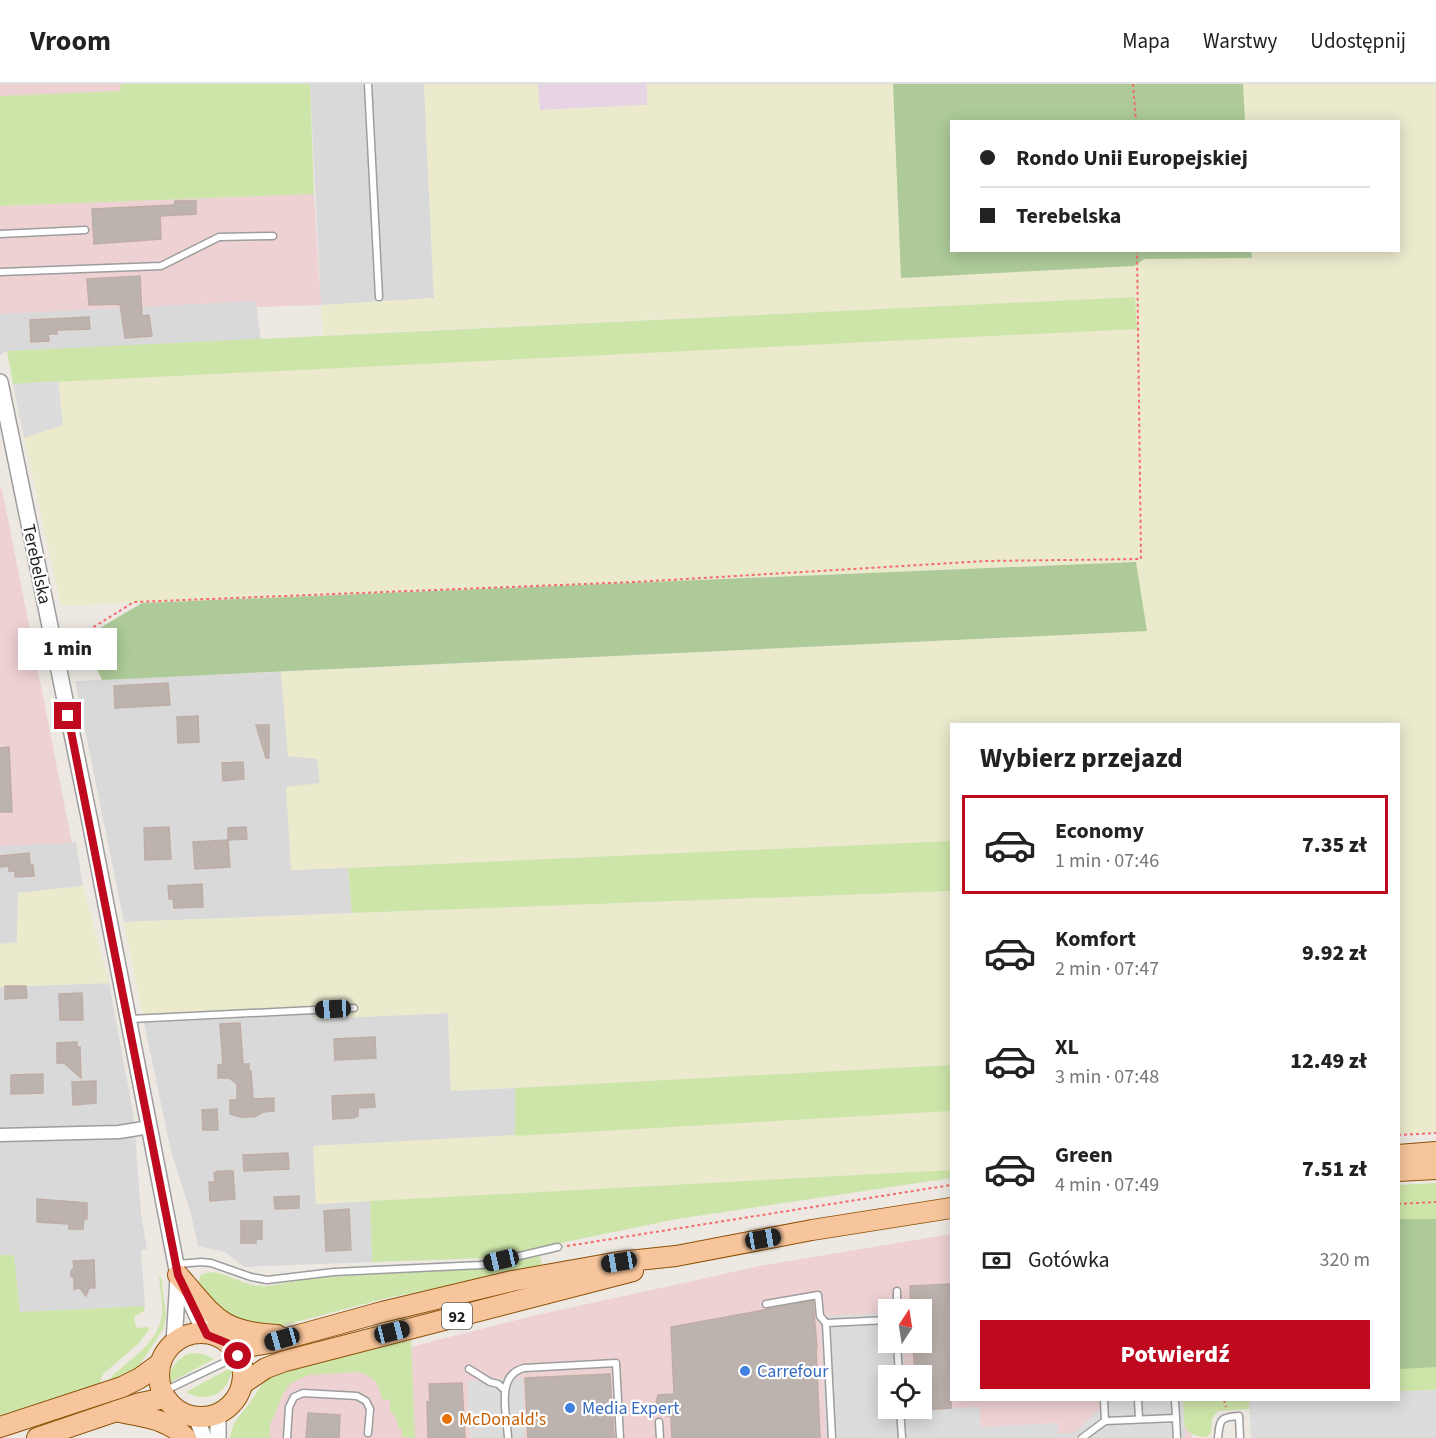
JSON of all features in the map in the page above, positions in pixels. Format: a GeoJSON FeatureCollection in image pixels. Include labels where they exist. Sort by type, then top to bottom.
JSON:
{"type":"FeatureCollection","features":[{"type":"Feature","properties":{"kind":"main road"},"geometry":{"type":"LineString","coordinates":[[1400,1155],[1436,1152]]}},
{"type":"Feature","properties":{"kind":"main road"},"geometry":{"type":"LineString","coordinates":[[1400,1171],[1436,1169]]}},
{"type":"Feature","properties":{"kind":"main road","name":"92"},"geometry":{"type":"LineString","coordinates":[[236,1353],[248,1347],[505,1283],[619,1262],[676,1256],[812,1230],[950,1208]]}},
{"type":"Feature","properties":{"kind":"main road","name":"92"},"geometry":{"type":"LineString","coordinates":[[218,1413],[236,1400],[243,1384],[266,1368],[285,1361],[621,1275],[676,1256]]}},
{"type":"Feature","properties":{"kind":"main road"},"geometry":{"type":"LineString","coordinates":[[177,1270],[211,1313],[230,1326],[247,1332],[294,1336]]}},
{"type":"Feature","properties":{"kind":"main road"},"geometry":{"type":"LineString","coordinates":[[218,1413],[196,1416],[178,1410],[163,1395],[158,1376],[159,1364],[164,1353],[174,1343],[190,1335],[207,1335],[222,1340],[236,1353],[242,1369],[243,1384]]}},
{"type":"Feature","properties":{"kind":"main road"},"geometry":{"type":"LineString","coordinates":[[0,1427],[122,1387],[140,1378],[159,1364]]}},
{"type":"Feature","properties":{"kind":"main road"},"geometry":{"type":"LineString","coordinates":[[37,1438],[163,1395]]}},
{"type":"Feature","properties":{"kind":"main road"},"geometry":{"type":"LineString","coordinates":[[117,1411],[161,1421],[171,1425],[186,1438]]}},
{"type":"Feature","properties":{"kind":"street","name":"Terebelska"},"geometry":{"type":"LineString","coordinates":[[0,382],[129,1018],[177,1270],[174,1343]]}},
{"type":"Feature","properties":{"kind":"street"},"geometry":{"type":"LineString","coordinates":[[0,1135],[119,1132],[150,1127]]}},
{"type":"Feature","properties":{"kind":"street","name":"Terebelska"},"geometry":{"type":"LineString","coordinates":[[177,1270],[207,1335]]}},
{"type":"Feature","properties":{"kind":"street"},"geometry":{"type":"LineString","coordinates":[[218,1413],[218,1438]]}},
{"type":"Feature","properties":{"kind":"street"},"geometry":{"type":"LineString","coordinates":[[196,1416],[204,1438]]}},
{"type":"Feature","properties":{"kind":"lane"},"geometry":{"type":"LineString","coordinates":[[368,84],[379,297]]}},
{"type":"Feature","properties":{"kind":"lane"},"geometry":{"type":"LineString","coordinates":[[0,234],[85,230]]}},
{"type":"Feature","properties":{"kind":"lane"},"geometry":{"type":"LineString","coordinates":[[0,272],[161,266],[219,237],[273,236]]}},
{"type":"Feature","properties":{"kind":"lane"},"geometry":{"type":"LineString","coordinates":[[129,1018],[354,1008]]}},
{"type":"Feature","properties":{"kind":"lane"},"geometry":{"type":"LineString","coordinates":[[177,1270],[201,1262],[211,1263],[250,1277],[267,1280],[334,1272],[482,1265],[558,1247]]}},
{"type":"Feature","properties":{"kind":"lane"},"geometry":{"type":"LineString","coordinates":[[897,1291],[897,1299]]}},
{"type":"Feature","properties":{"kind":"lane"},"geometry":{"type":"LineString","coordinates":[[766,1304],[818,1295],[820,1316],[826,1323],[832,1438]]}},
{"type":"Feature","properties":{"kind":"lane"},"geometry":{"type":"LineString","coordinates":[[826,1323],[878,1320]]}},
{"type":"Feature","properties":{"kind":"lane"},"geometry":{"type":"LineString","coordinates":[[163,1395],[236,1353]]}},
{"type":"Feature","properties":{"kind":"lane"},"geometry":{"type":"LineString","coordinates":[[508,1438],[505,1390],[510,1375],[521,1368],[616,1363],[620,1438]]}},
{"type":"Feature","properties":{"kind":"lane"},"geometry":{"type":"LineString","coordinates":[[469,1369],[505,1390]]}},
{"type":"Feature","properties":{"kind":"lane"},"geometry":{"type":"LineString","coordinates":[[287,1438],[289,1407],[294,1397],[303,1394],[357,1396],[366,1401],[370,1409],[368,1433]]}},
{"type":"Feature","properties":{"kind":"lane"},"geometry":{"type":"LineString","coordinates":[[1104,1401],[1105,1421]]}},
{"type":"Feature","properties":{"kind":"lane"},"geometry":{"type":"LineString","coordinates":[[1138,1401],[1139,1419]]}},
{"type":"Feature","properties":{"kind":"lane"},"geometry":{"type":"LineString","coordinates":[[1175,1401],[1177,1438]]}},
{"type":"Feature","properties":{"kind":"lane"},"geometry":{"type":"LineString","coordinates":[[1218,1438],[1218,1426],[1227,1416],[1239,1416],[1240,1438]]}},
{"type":"Feature","properties":{"kind":"lane"},"geometry":{"type":"LineString","coordinates":[[1082,1438],[1105,1421],[1176,1418]]}},
{"type":"Feature","properties":{"kind":"lane"},"geometry":{"type":"LineString","coordinates":[[901,1419],[902,1438]]}},
{"type":"Feature","properties":{"kind":"lane"},"geometry":{"type":"LineString","coordinates":[[659,1422],[660,1438]]}},
{"type":"Feature","properties":{"kind":"path"},"geometry":{"type":"LineString","coordinates":[[1132,84],[1136,120]]}},
{"type":"Feature","properties":{"kind":"path"},"geometry":{"type":"LineString","coordinates":[[55,651],[134,602],[635,582],[986,561],[1141,559],[1140,338],[1137,252]]}},
{"type":"Feature","properties":{"kind":"path"},"geometry":{"type":"LineString","coordinates":[[1400,1136],[1436,1134]]}},
{"type":"Feature","properties":{"kind":"path"},"geometry":{"type":"LineString","coordinates":[[558,1247],[950,1185]]}},
{"type":"Feature","properties":{"kind":"path"},"geometry":{"type":"LineString","coordinates":[[1400,1204],[1436,1202]]}},
{"type":"Feature","properties":{"kind":"shaded area"},"geometry":{"type":"Polygon","coordinates":[[[0,84],[121,84],[121,91],[0,96],[0,84]]]}},
{"type":"Feature","properties":{"kind":"shaded area"},"geometry":{"type":"Polygon","coordinates":[[[310,84],[424,84],[434,298],[321,305],[310,84]]]}},
{"type":"Feature","properties":{"kind":"shaded area"},"geometry":{"type":"Polygon","coordinates":[[[538,84],[647,84],[647,105],[539,110],[538,84]]]}},
{"type":"Feature","properties":{"kind":"shaded area"},"geometry":{"type":"Polygon","coordinates":[[[314,194],[321,305],[257,307],[255,301],[0,314],[0,206],[314,194]]]}},
{"type":"Feature","properties":{"kind":"shaded area"},"geometry":{"type":"Polygon","coordinates":[[[256,301],[261,342],[7,351],[0,355],[0,314],[256,301]]]}},
{"type":"Feature","properties":{"kind":"shaded area"},"geometry":{"type":"Polygon","coordinates":[[[58,381],[63,425],[24,438],[13,384],[58,381]]]}},
{"type":"Feature","properties":{"kind":"shaded area"},"geometry":{"type":"Polygon","coordinates":[[[0,489],[2,489],[72,843],[0,846],[0,489]]]}},
{"type":"Feature","properties":{"kind":"shaded area"},"geometry":{"type":"Polygon","coordinates":[[[281,672],[288,756],[317,758],[320,783],[291,870],[348,868],[352,913],[124,922],[75,681],[281,672]]]}},
{"type":"Feature","properties":{"kind":"shaded area"},"geometry":{"type":"Polygon","coordinates":[[[76,842],[83,886],[18,893],[17,943],[0,944],[0,846],[76,842]]]}},
{"type":"Feature","properties":{"kind":"shaded area"},"geometry":{"type":"Polygon","coordinates":[[[109,983],[134,1118],[141,1214],[147,1249],[141,1250],[145,1306],[20,1312],[14,1255],[0,1255],[0,987],[109,983]]]}},
{"type":"Feature","properties":{"kind":"shaded area"},"geometry":{"type":"Polygon","coordinates":[[[448,1013],[451,1091],[515,1088],[515,1136],[314,1146],[316,1204],[370,1201],[372,1262],[244,1267],[225,1252],[198,1246],[191,1214],[171,1151],[144,1023],[315,1014],[316,1019],[448,1013]]]}},
{"type":"Feature","properties":{"kind":"shaded area"},"geometry":{"type":"Polygon","coordinates":[[[950,1234],[950,1401],[1190,1401],[1192,1438],[242,1438],[283,1379],[541,1314],[759,1266],[950,1234]]]}},
{"type":"Feature","properties":{"kind":"shaded area"},"geometry":{"type":"Polygon","coordinates":[[[878,1313],[878,1353],[904,1353],[905,1365],[878,1365],[878,1419],[932,1419],[932,1409],[980,1407],[981,1427],[1058,1423],[1058,1434],[1076,1432],[1101,1407],[1101,1401],[1183,1401],[1185,1438],[826,1438],[821,1316],[878,1313]]]}},
{"type":"Feature","properties":{"kind":"shaded area"},"geometry":{"type":"Polygon","coordinates":[[[523,1378],[525,1438],[470,1438],[467,1381],[523,1378]]]}},
{"type":"Feature","properties":{"kind":"shaded area"},"geometry":{"type":"Polygon","coordinates":[[[1436,1390],[1436,1438],[1251,1438],[1249,1401],[1400,1401],[1400,1391],[1436,1390]]]}},
{"type":"Feature","properties":{"kind":"green space"},"geometry":{"type":"Polygon","coordinates":[[[121,84],[310,84],[314,194],[0,206],[0,96],[120,91],[121,84]]]}},
{"type":"Feature","properties":{"kind":"green space"},"geometry":{"type":"Polygon","coordinates":[[[424,84],[538,84],[540,110],[647,105],[647,84],[893,84],[902,278],[1133,266],[1143,259],[1251,258],[1251,252],[1400,252],[1400,120],[1245,120],[1243,84],[1436,84],[1436,1132],[1400,1134],[1400,723],[950,723],[950,841],[291,870],[286,787],[320,783],[317,759],[288,756],[281,672],[1147,631],[1135,562],[61,606],[24,438],[63,425],[58,381],[1137,329],[1135,297],[323,335],[321,305],[434,298],[424,84]]]}},
{"type":"Feature","properties":{"kind":"green space"},"geometry":{"type":"Polygon","coordinates":[[[893,84],[1243,84],[1245,120],[950,120],[950,252],[1251,252],[1252,258],[1144,259],[1134,266],[901,278],[893,84]]]}},
{"type":"Feature","properties":{"kind":"green space"},"geometry":{"type":"Polygon","coordinates":[[[1135,297],[1137,329],[13,384],[7,351],[1135,297]]]}},
{"type":"Feature","properties":{"kind":"green space"},"geometry":{"type":"Polygon","coordinates":[[[1136,562],[1147,631],[102,680],[83,638],[142,603],[1136,562]]]}},
{"type":"Feature","properties":{"kind":"green space"},"geometry":{"type":"Polygon","coordinates":[[[950,841],[950,891],[352,913],[348,868],[950,841]]]}},
{"type":"Feature","properties":{"kind":"green space"},"geometry":{"type":"Polygon","coordinates":[[[83,886],[109,983],[0,987],[0,944],[17,942],[18,893],[83,886]]]}},
{"type":"Feature","properties":{"kind":"green space"},"geometry":{"type":"Polygon","coordinates":[[[950,891],[950,1065],[451,1091],[448,1013],[315,1019],[314,1014],[144,1023],[124,922],[950,891]]]}},
{"type":"Feature","properties":{"kind":"green space"},"geometry":{"type":"Polygon","coordinates":[[[950,1065],[950,1111],[515,1136],[515,1088],[950,1065]]]}},
{"type":"Feature","properties":{"kind":"green space"},"geometry":{"type":"Polygon","coordinates":[[[950,1111],[950,1170],[316,1204],[313,1146],[950,1111]]]}},
{"type":"Feature","properties":{"kind":"green space"},"geometry":{"type":"Polygon","coordinates":[[[950,1170],[950,1178],[677,1219],[488,1258],[372,1262],[370,1201],[950,1170]]]}},
{"type":"Feature","properties":{"kind":"green space"},"geometry":{"type":"Polygon","coordinates":[[[1436,1183],[1436,1390],[1400,1392],[1400,1185],[1436,1183]]]}},
{"type":"Feature","properties":{"kind":"green space"},"geometry":{"type":"Polygon","coordinates":[[[1400,1219],[1436,1219],[1436,1367],[1400,1369],[1400,1219]]]}},
{"type":"Feature","properties":{"kind":"green space"},"geometry":{"type":"Polygon","coordinates":[[[0,1255],[14,1255],[20,1312],[145,1306],[144,1311],[134,1317],[136,1328],[148,1327],[149,1330],[138,1344],[104,1373],[100,1386],[0,1423],[0,1255]]]}},
{"type":"Feature","properties":{"kind":"green space"},"geometry":{"type":"Polygon","coordinates":[[[540,1256],[543,1270],[387,1298],[284,1325],[259,1328],[221,1313],[202,1291],[199,1282],[200,1276],[214,1272],[263,1287],[311,1278],[484,1268],[540,1256]]]}},
{"type":"Feature","properties":{"kind":"green space"},"geometry":{"type":"Polygon","coordinates":[[[159,1277],[161,1277],[166,1316],[163,1329],[135,1372],[110,1384],[113,1375],[144,1349],[156,1333],[162,1314],[159,1277]]]}},
{"type":"Feature","properties":{"kind":"green space"},"geometry":{"type":"Polygon","coordinates":[[[411,1335],[415,1438],[402,1437],[402,1429],[398,1428],[396,1418],[390,1411],[390,1400],[381,1399],[375,1381],[368,1375],[358,1372],[309,1375],[291,1383],[284,1392],[270,1425],[270,1438],[230,1438],[237,1420],[273,1372],[411,1335]]]}},
{"type":"Feature","properties":{"kind":"green space"},"geometry":{"type":"Polygon","coordinates":[[[191,1353],[203,1354],[214,1359],[167,1384],[174,1364],[191,1353]]]}},
{"type":"Feature","properties":{"kind":"green space"},"geometry":{"type":"Polygon","coordinates":[[[232,1367],[227,1383],[216,1394],[202,1397],[186,1392],[232,1367]]]}},
{"type":"Feature","properties":{"kind":"green space"},"geometry":{"type":"Polygon","coordinates":[[[1183,1401],[1255,1401],[1250,1409],[1218,1411],[1212,1418],[1211,1433],[1207,1437],[1192,1434],[1184,1421],[1183,1401]]]}},
{"type":"Feature","properties":{"kind":"building"},"geometry":{"type":"Polygon","coordinates":[[[175,201],[196,201],[196,214],[160,216],[161,239],[94,244],[92,209],[174,205],[175,201]]]}},
{"type":"Feature","properties":{"kind":"building"},"geometry":{"type":"Polygon","coordinates":[[[140,276],[142,316],[149,315],[152,336],[125,338],[120,304],[89,305],[87,279],[140,276]]]}},
{"type":"Feature","properties":{"kind":"building"},"geometry":{"type":"Polygon","coordinates":[[[89,317],[90,329],[57,330],[57,334],[48,334],[49,341],[31,342],[30,320],[89,317]]]}},
{"type":"Feature","properties":{"kind":"building"},"geometry":{"type":"Polygon","coordinates":[[[168,683],[170,705],[115,708],[114,686],[168,683]]]}},
{"type":"Feature","properties":{"kind":"building"},"geometry":{"type":"Polygon","coordinates":[[[198,716],[199,742],[178,743],[177,717],[198,716]]]}},
{"type":"Feature","properties":{"kind":"building"},"geometry":{"type":"Polygon","coordinates":[[[256,725],[269,725],[269,758],[266,758],[256,725]]]}},
{"type":"Feature","properties":{"kind":"building"},"geometry":{"type":"Polygon","coordinates":[[[9,747],[12,812],[0,812],[0,748],[9,747]]]}},
{"type":"Feature","properties":{"kind":"building"},"geometry":{"type":"Polygon","coordinates":[[[243,762],[244,779],[223,781],[222,763],[243,762]]]}},
{"type":"Feature","properties":{"kind":"building"},"geometry":{"type":"Polygon","coordinates":[[[169,827],[171,859],[145,860],[144,828],[169,827]]]}},
{"type":"Feature","properties":{"kind":"building"},"geometry":{"type":"Polygon","coordinates":[[[246,827],[247,839],[228,840],[228,828],[246,827]]]}},
{"type":"Feature","properties":{"kind":"building"},"geometry":{"type":"Polygon","coordinates":[[[228,840],[230,867],[195,869],[193,842],[228,840]]]}},
{"type":"Feature","properties":{"kind":"building"},"geometry":{"type":"Polygon","coordinates":[[[29,853],[34,876],[15,877],[15,871],[9,871],[9,866],[0,867],[0,856],[29,853]]]}},
{"type":"Feature","properties":{"kind":"building"},"geometry":{"type":"Polygon","coordinates":[[[202,884],[203,907],[174,908],[173,899],[169,899],[168,886],[202,884]]]}},
{"type":"Feature","properties":{"kind":"building"},"geometry":{"type":"Polygon","coordinates":[[[5,986],[26,986],[27,998],[5,999],[5,986]]]}},
{"type":"Feature","properties":{"kind":"building"},"geometry":{"type":"Polygon","coordinates":[[[82,993],[83,1020],[60,1020],[59,994],[82,993]]]}},
{"type":"Feature","properties":{"kind":"building"},"geometry":{"type":"Polygon","coordinates":[[[240,1023],[243,1064],[249,1064],[249,1071],[251,1071],[253,1099],[274,1098],[274,1111],[263,1112],[254,1117],[230,1114],[230,1100],[237,1100],[237,1084],[229,1078],[218,1078],[218,1065],[223,1065],[220,1024],[240,1023]]]}},
{"type":"Feature","properties":{"kind":"building"},"geometry":{"type":"Polygon","coordinates":[[[375,1037],[376,1058],[335,1060],[334,1039],[375,1037]]]}},
{"type":"Feature","properties":{"kind":"building"},"geometry":{"type":"Polygon","coordinates":[[[77,1042],[77,1047],[80,1047],[81,1078],[64,1063],[57,1063],[57,1043],[77,1042]]]}},
{"type":"Feature","properties":{"kind":"building"},"geometry":{"type":"Polygon","coordinates":[[[43,1074],[43,1093],[11,1094],[11,1075],[43,1074]]]}},
{"type":"Feature","properties":{"kind":"building"},"geometry":{"type":"Polygon","coordinates":[[[96,1081],[96,1103],[73,1105],[72,1082],[96,1081]]]}},
{"type":"Feature","properties":{"kind":"building"},"geometry":{"type":"Polygon","coordinates":[[[374,1094],[375,1107],[358,1108],[358,1116],[354,1118],[333,1119],[332,1096],[374,1094]]]}},
{"type":"Feature","properties":{"kind":"building"},"geometry":{"type":"Polygon","coordinates":[[[217,1109],[218,1130],[203,1130],[202,1110],[217,1109]]]}},
{"type":"Feature","properties":{"kind":"building"},"geometry":{"type":"Polygon","coordinates":[[[288,1153],[289,1169],[244,1171],[243,1155],[288,1153]]]}},
{"type":"Feature","properties":{"kind":"building"},"geometry":{"type":"Polygon","coordinates":[[[233,1171],[235,1199],[210,1201],[209,1182],[215,1182],[214,1173],[233,1171]]]}},
{"type":"Feature","properties":{"kind":"building"},"geometry":{"type":"Polygon","coordinates":[[[299,1196],[299,1208],[275,1209],[274,1197],[299,1196]]]}},
{"type":"Feature","properties":{"kind":"building"},"geometry":{"type":"Polygon","coordinates":[[[37,1199],[87,1203],[87,1219],[84,1218],[83,1229],[69,1229],[69,1224],[37,1222],[37,1199]]]}},
{"type":"Feature","properties":{"kind":"building"},"geometry":{"type":"Polygon","coordinates":[[[349,1209],[351,1250],[326,1251],[324,1211],[349,1209]]]}},
{"type":"Feature","properties":{"kind":"building"},"geometry":{"type":"Polygon","coordinates":[[[241,1221],[262,1221],[262,1239],[256,1239],[256,1243],[241,1243],[241,1221]]]}},
{"type":"Feature","properties":{"kind":"building"},"geometry":{"type":"Polygon","coordinates":[[[94,1260],[95,1288],[89,1288],[86,1296],[80,1288],[74,1289],[74,1278],[71,1276],[74,1268],[73,1261],[94,1260]]]}},
{"type":"Feature","properties":{"kind":"building"},"geometry":{"type":"Polygon","coordinates":[[[950,1284],[951,1408],[932,1409],[932,1365],[914,1365],[914,1353],[932,1353],[932,1299],[911,1299],[910,1286],[950,1284]]]}},
{"type":"Feature","properties":{"kind":"building","name":"Carrefour"},"geometry":{"type":"Polygon","coordinates":[[[813,1301],[820,1438],[672,1438],[671,1417],[663,1415],[664,1410],[655,1407],[658,1395],[674,1394],[671,1327],[813,1301]]]}},
{"type":"Feature","properties":{"kind":"building","name":"Media Expert"},"geometry":{"type":"Polygon","coordinates":[[[610,1374],[614,1438],[528,1438],[525,1378],[610,1374]]]}},
{"type":"Feature","properties":{"kind":"building","name":"McDonald's"},"geometry":{"type":"Polygon","coordinates":[[[462,1383],[465,1438],[428,1438],[429,1384],[462,1383]]]}},
{"type":"Feature","properties":{"kind":"building"},"geometry":{"type":"Polygon","coordinates":[[[308,1413],[340,1415],[339,1438],[306,1438],[308,1413]]]}},
{"type":"Feature","properties":{"kind":"place","name":"Carrefour"},"geometry":{"type":"Point","coordinates":[745,1371]}},
{"type":"Feature","properties":{"kind":"place","name":"Media Expert"},"geometry":{"type":"Point","coordinates":[570,1408]}},
{"type":"Feature","properties":{"kind":"place","name":"McDonald's"},"geometry":{"type":"Point","coordinates":[447,1419]}},
{"type":"Feature","properties":{"kind":"route"},"geometry":{"type":"LineString","coordinates":[[68,716],[178,1275],[207,1335],[227,1343],[238,1356]]}}]}
